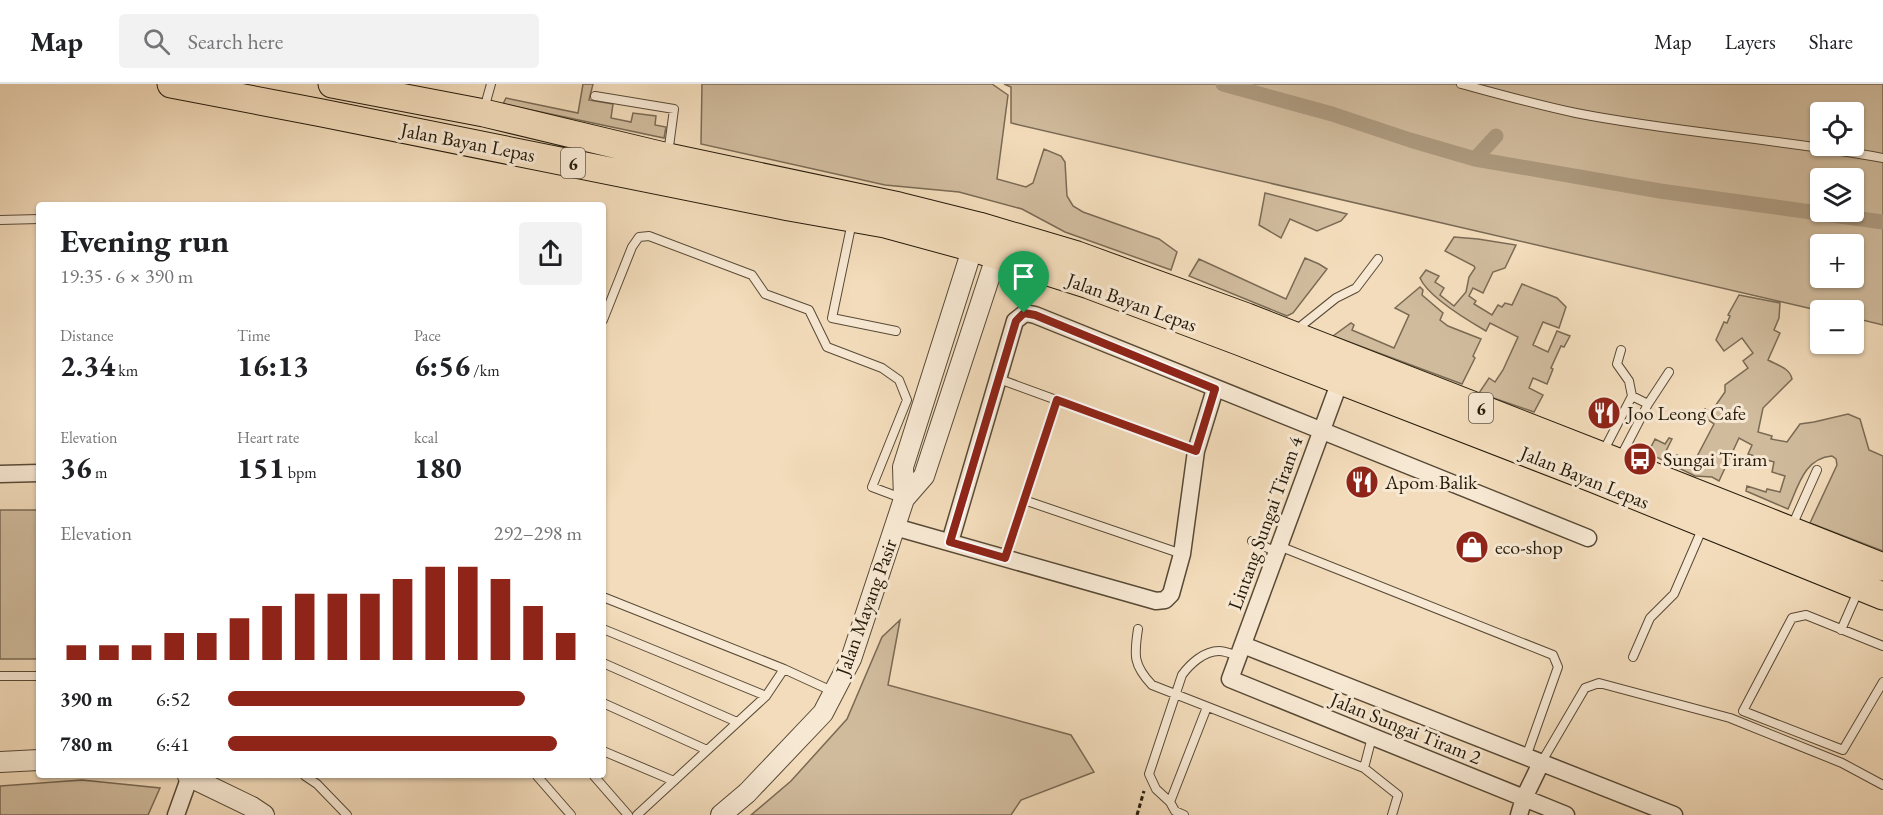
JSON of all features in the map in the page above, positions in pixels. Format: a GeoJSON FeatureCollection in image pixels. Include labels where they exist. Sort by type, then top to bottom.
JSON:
{"type":"FeatureCollection","features":[{"type":"Feature","properties":{"kind":"highway","name":"Jalan Bayan Lepas"},"geometry":{"type":"LineString","coordinates":[[171,84],[853,218],[1077,255],[1291,334],[1883,567]]}},
{"type":"Feature","properties":{"kind":"highway","name":"Jalan Bayan Lepas"},"geometry":{"type":"LineString","coordinates":[[336,84],[484,113],[668,157],[898,206],[988,241],[1100,289],[1239,341],[1871,591]]}},
{"type":"Feature","properties":{"kind":"highway"},"geometry":{"type":"LineString","coordinates":[[898,206],[970,212],[1024,228],[1077,255]]}},
{"type":"Feature","properties":{"kind":"street","name":"Jalan Mayang Pasir"},"geometry":{"type":"LineString","coordinates":[[721,815],[747,793],[823,713],[851,660],[904,499],[903,467],[988,241]]}},
{"type":"Feature","properties":{"kind":"street"},"geometry":{"type":"LineString","coordinates":[[950,542],[1016,321],[1024,313],[1035,315],[1588,538]]}},
{"type":"Feature","properties":{"kind":"street","name":"Lintang Sungai Tiram 4"},"geometry":{"type":"LineString","coordinates":[[1230,680],[1340,381]]}},
{"type":"Feature","properties":{"kind":"street"},"geometry":{"type":"LineString","coordinates":[[895,527],[1156,601],[1165,600],[1171,594],[1182,554],[1196,451],[1215,389]]}},
{"type":"Feature","properties":{"kind":"street"},"geometry":{"type":"LineString","coordinates":[[0,474],[36,473]]}},
{"type":"Feature","properties":{"kind":"street"},"geometry":{"type":"LineString","coordinates":[[1240,650],[1674,815]]}},
{"type":"Feature","properties":{"kind":"street","name":"Jalan Sungai Tiram 2"},"geometry":{"type":"LineString","coordinates":[[1230,680],[1566,815]]}},
{"type":"Feature","properties":{"kind":"street"},"geometry":{"type":"LineString","coordinates":[[0,762],[36,760]]}},
{"type":"Feature","properties":{"kind":"street"},"geometry":{"type":"LineString","coordinates":[[1519,815],[1534,760]]}},
{"type":"Feature","properties":{"kind":"street"},"geometry":{"type":"LineString","coordinates":[[176,815],[188,778]]}},
{"type":"Feature","properties":{"kind":"street"},"geometry":{"type":"LineString","coordinates":[[193,778],[264,815]]}},
{"type":"Feature","properties":{"kind":"lane"},"geometry":{"type":"LineString","coordinates":[[484,113],[491,84]]}},
{"type":"Feature","properties":{"kind":"lane"},"geometry":{"type":"LineString","coordinates":[[1461,84],[1575,113],[1883,158]]}},
{"type":"Feature","properties":{"kind":"lane"},"geometry":{"type":"LineString","coordinates":[[595,96],[674,109],[668,157]]}},
{"type":"Feature","properties":{"kind":"lane"},"geometry":{"type":"LineString","coordinates":[[853,218],[832,318],[896,331]]}},
{"type":"Feature","properties":{"kind":"lane"},"geometry":{"type":"LineString","coordinates":[[0,220],[36,219]]}},
{"type":"Feature","properties":{"kind":"lane"},"geometry":{"type":"LineString","coordinates":[[606,312],[632,247],[639,237],[649,236],[752,275],[765,294],[808,310],[827,347],[882,368],[899,380],[907,400],[872,487],[904,499]]}},
{"type":"Feature","properties":{"kind":"lane"},"geometry":{"type":"LineString","coordinates":[[1291,334],[1336,298],[1356,288],[1378,259]]}},
{"type":"Feature","properties":{"kind":"lane"},"geometry":{"type":"LineString","coordinates":[[1610,458],[1632,396],[1629,381],[1617,364],[1621,350]]}},
{"type":"Feature","properties":{"kind":"lane"},"geometry":{"type":"LineString","coordinates":[[1610,458],[1669,372]]}},
{"type":"Feature","properties":{"kind":"lane"},"geometry":{"type":"LineString","coordinates":[[999,379],[1196,451]]}},
{"type":"Feature","properties":{"kind":"lane"},"geometry":{"type":"LineString","coordinates":[[1632,396],[1648,404]]}},
{"type":"Feature","properties":{"kind":"lane"},"geometry":{"type":"LineString","coordinates":[[1005,558],[1057,400]]}},
{"type":"Feature","properties":{"kind":"lane"},"geometry":{"type":"LineString","coordinates":[[1791,530],[1817,470]]}},
{"type":"Feature","properties":{"kind":"lane"},"geometry":{"type":"LineString","coordinates":[[1024,500],[1182,554]]}},
{"type":"Feature","properties":{"kind":"lane"},"geometry":{"type":"LineString","coordinates":[[1633,657],[1650,618],[1674,594],[1705,524]]}},
{"type":"Feature","properties":{"kind":"lane"},"geometry":{"type":"LineString","coordinates":[[1252,541],[1553,655],[1558,667],[1534,760]]}},
{"type":"Feature","properties":{"kind":"lane"},"geometry":{"type":"LineString","coordinates":[[1841,630],[1871,591]]}},
{"type":"Feature","properties":{"kind":"lane"},"geometry":{"type":"LineString","coordinates":[[606,598],[784,669],[834,692]]}},
{"type":"Feature","properties":{"kind":"lane"},"geometry":{"type":"LineString","coordinates":[[1883,646],[1806,615],[1792,618],[1743,711],[1843,750],[1883,682]]}},
{"type":"Feature","properties":{"kind":"lane"},"geometry":{"type":"LineString","coordinates":[[1138,629],[1135,659],[1152,685],[1364,768],[1398,795],[1392,815]]}},
{"type":"Feature","properties":{"kind":"lane"},"geometry":{"type":"LineString","coordinates":[[606,630],[766,696]]}},
{"type":"Feature","properties":{"kind":"lane"},"geometry":{"type":"LineString","coordinates":[[1184,815],[1175,811],[1170,801],[1160,793],[1149,774],[1182,675],[1189,665],[1210,652],[1240,650]]}},
{"type":"Feature","properties":{"kind":"lane"},"geometry":{"type":"LineString","coordinates":[[606,664],[737,722]]}},
{"type":"Feature","properties":{"kind":"lane"},"geometry":{"type":"LineString","coordinates":[[637,815],[766,696],[784,669]]}},
{"type":"Feature","properties":{"kind":"lane"},"geometry":{"type":"LineString","coordinates":[[0,676],[36,675]]}},
{"type":"Feature","properties":{"kind":"lane"},"geometry":{"type":"LineString","coordinates":[[1534,760],[1584,688],[1599,683],[1730,718],[1842,764],[1883,785]]}},
{"type":"Feature","properties":{"kind":"lane"},"geometry":{"type":"LineString","coordinates":[[606,704],[707,750]]}},
{"type":"Feature","properties":{"kind":"lane"},"geometry":{"type":"LineString","coordinates":[[1170,801],[1207,707]]}},
{"type":"Feature","properties":{"kind":"lane"},"geometry":{"type":"LineString","coordinates":[[1364,768],[1372,737]]}},
{"type":"Feature","properties":{"kind":"lane"},"geometry":{"type":"LineString","coordinates":[[606,752],[674,780]]}},
{"type":"Feature","properties":{"kind":"lane"},"geometry":{"type":"LineString","coordinates":[[308,778],[317,784],[347,815]]}},
{"type":"Feature","properties":{"kind":"lane"},"geometry":{"type":"LineString","coordinates":[[539,778],[571,815]]}},
{"type":"Feature","properties":{"kind":"lane"},"geometry":{"type":"LineString","coordinates":[[596,778],[628,815]]}},
{"type":"Feature","properties":{"kind":"path"},"geometry":{"type":"LineString","coordinates":[[1137,815],[1149,774]]}},
{"type":"Feature","properties":{"kind":"shaded area"},"geometry":{"type":"Polygon","coordinates":[[[583,84],[593,84],[589,100],[613,104],[611,118],[631,122],[633,113],[656,116],[655,125],[666,127],[664,138],[503,104],[506,98],[578,113],[583,84]]]}},
{"type":"Feature","properties":{"kind":"shaded area"},"geometry":{"type":"Polygon","coordinates":[[[702,84],[992,84],[1008,95],[997,179],[1026,187],[1033,183],[1044,149],[1061,156],[1065,162],[1067,196],[1073,206],[1083,212],[1159,239],[1177,252],[1171,270],[1065,232],[1022,209],[959,192],[885,185],[701,144],[702,84]]]}},
{"type":"Feature","properties":{"kind":"shaded area"},"geometry":{"type":"Polygon","coordinates":[[[1004,84],[1883,84],[1883,325],[1864,320],[1864,300],[1810,300],[1810,308],[1011,123],[1011,87],[1004,84]]]}},
{"type":"Feature","properties":{"kind":"shaded area"},"geometry":{"type":"Polygon","coordinates":[[[1265,193],[1347,214],[1341,221],[1317,231],[1290,219],[1281,238],[1259,225],[1265,193]]]}},
{"type":"Feature","properties":{"kind":"shaded area"},"geometry":{"type":"Polygon","coordinates":[[[1454,237],[1516,245],[1505,268],[1493,272],[1483,293],[1473,288],[1469,296],[1476,301],[1474,304],[1492,315],[1498,305],[1502,307],[1505,303],[1512,305],[1522,284],[1557,298],[1566,307],[1559,328],[1543,322],[1533,345],[1548,352],[1557,331],[1570,336],[1564,347],[1561,346],[1547,384],[1533,378],[1529,388],[1543,395],[1534,412],[1479,393],[1489,378],[1495,382],[1518,337],[1490,323],[1486,331],[1439,300],[1420,278],[1426,270],[1439,276],[1435,282],[1444,288],[1440,295],[1454,306],[1466,292],[1469,277],[1475,268],[1445,251],[1454,237]]]}},
{"type":"Feature","properties":{"kind":"shaded area"},"geometry":{"type":"Polygon","coordinates":[[[1305,258],[1327,269],[1293,313],[1287,316],[1189,276],[1199,259],[1286,299],[1305,258]]]}},
{"type":"Feature","properties":{"kind":"shaded area"},"geometry":{"type":"Polygon","coordinates":[[[1420,287],[1423,290],[1422,295],[1443,313],[1440,320],[1448,326],[1481,339],[1473,356],[1475,358],[1462,384],[1333,336],[1351,323],[1354,325],[1352,330],[1394,348],[1409,315],[1395,308],[1420,287]]]}},
{"type":"Feature","properties":{"kind":"shaded area"},"geometry":{"type":"Polygon","coordinates":[[[1739,295],[1780,303],[1779,318],[1774,330],[1780,333],[1768,360],[1786,369],[1792,379],[1763,408],[1758,432],[1772,436],[1771,439],[1787,442],[1800,424],[1848,414],[1860,419],[1869,450],[1883,456],[1883,551],[1810,523],[1837,465],[1836,459],[1832,456],[1822,458],[1808,468],[1788,509],[1746,491],[1747,486],[1766,492],[1767,489],[1780,492],[1785,476],[1772,472],[1774,462],[1748,454],[1752,445],[1739,438],[1719,481],[1712,477],[1695,476],[1648,453],[1655,439],[1665,444],[1669,438],[1672,439],[1664,455],[1674,460],[1677,455],[1693,464],[1714,424],[1701,415],[1705,409],[1711,412],[1725,392],[1725,385],[1748,368],[1743,361],[1753,353],[1742,338],[1724,351],[1716,340],[1724,322],[1727,323],[1730,316],[1728,315],[1739,295]]]}},
{"type":"Feature","properties":{"kind":"shaded area"},"geometry":{"type":"Polygon","coordinates":[[[0,510],[36,510],[36,659],[0,659],[0,510]]]}},
{"type":"Feature","properties":{"kind":"shaded area"},"geometry":{"type":"Polygon","coordinates":[[[900,620],[888,685],[1071,735],[1094,772],[1021,800],[1011,815],[751,815],[791,781],[847,719],[882,637],[900,620]]]}},
{"type":"Feature","properties":{"kind":"shaded area"},"geometry":{"type":"Polygon","coordinates":[[[82,780],[160,788],[148,815],[0,815],[0,786],[82,780]]]}},
{"type":"Feature","properties":{"kind":"waterway"},"geometry":{"type":"LineString","coordinates":[[1223,84],[1332,114],[1475,159],[1660,191],[1883,222]]}},
{"type":"Feature","properties":{"kind":"waterway"},"geometry":{"type":"LineString","coordinates":[[1475,159],[1496,136]]}},
{"type":"Feature","properties":{"kind":"place","name":"Joo Leong Cafe"},"geometry":{"type":"Point","coordinates":[1604,413]}},
{"type":"Feature","properties":{"kind":"place","name":"Sungai Tiram"},"geometry":{"type":"Point","coordinates":[1640,459]}},
{"type":"Feature","properties":{"kind":"place","name":"Apom Balik"},"geometry":{"type":"Point","coordinates":[1362,482]}},
{"type":"Feature","properties":{"kind":"place","name":"eco-shop"},"geometry":{"type":"Point","coordinates":[1472,547]}},
{"type":"Feature","properties":{"kind":"route"},"geometry":{"type":"LineString","coordinates":[[1024,313],[1035,315],[1215,389],[1196,451],[1057,400],[1005,558],[950,542],[1016,321],[1024,313]]}}]}
